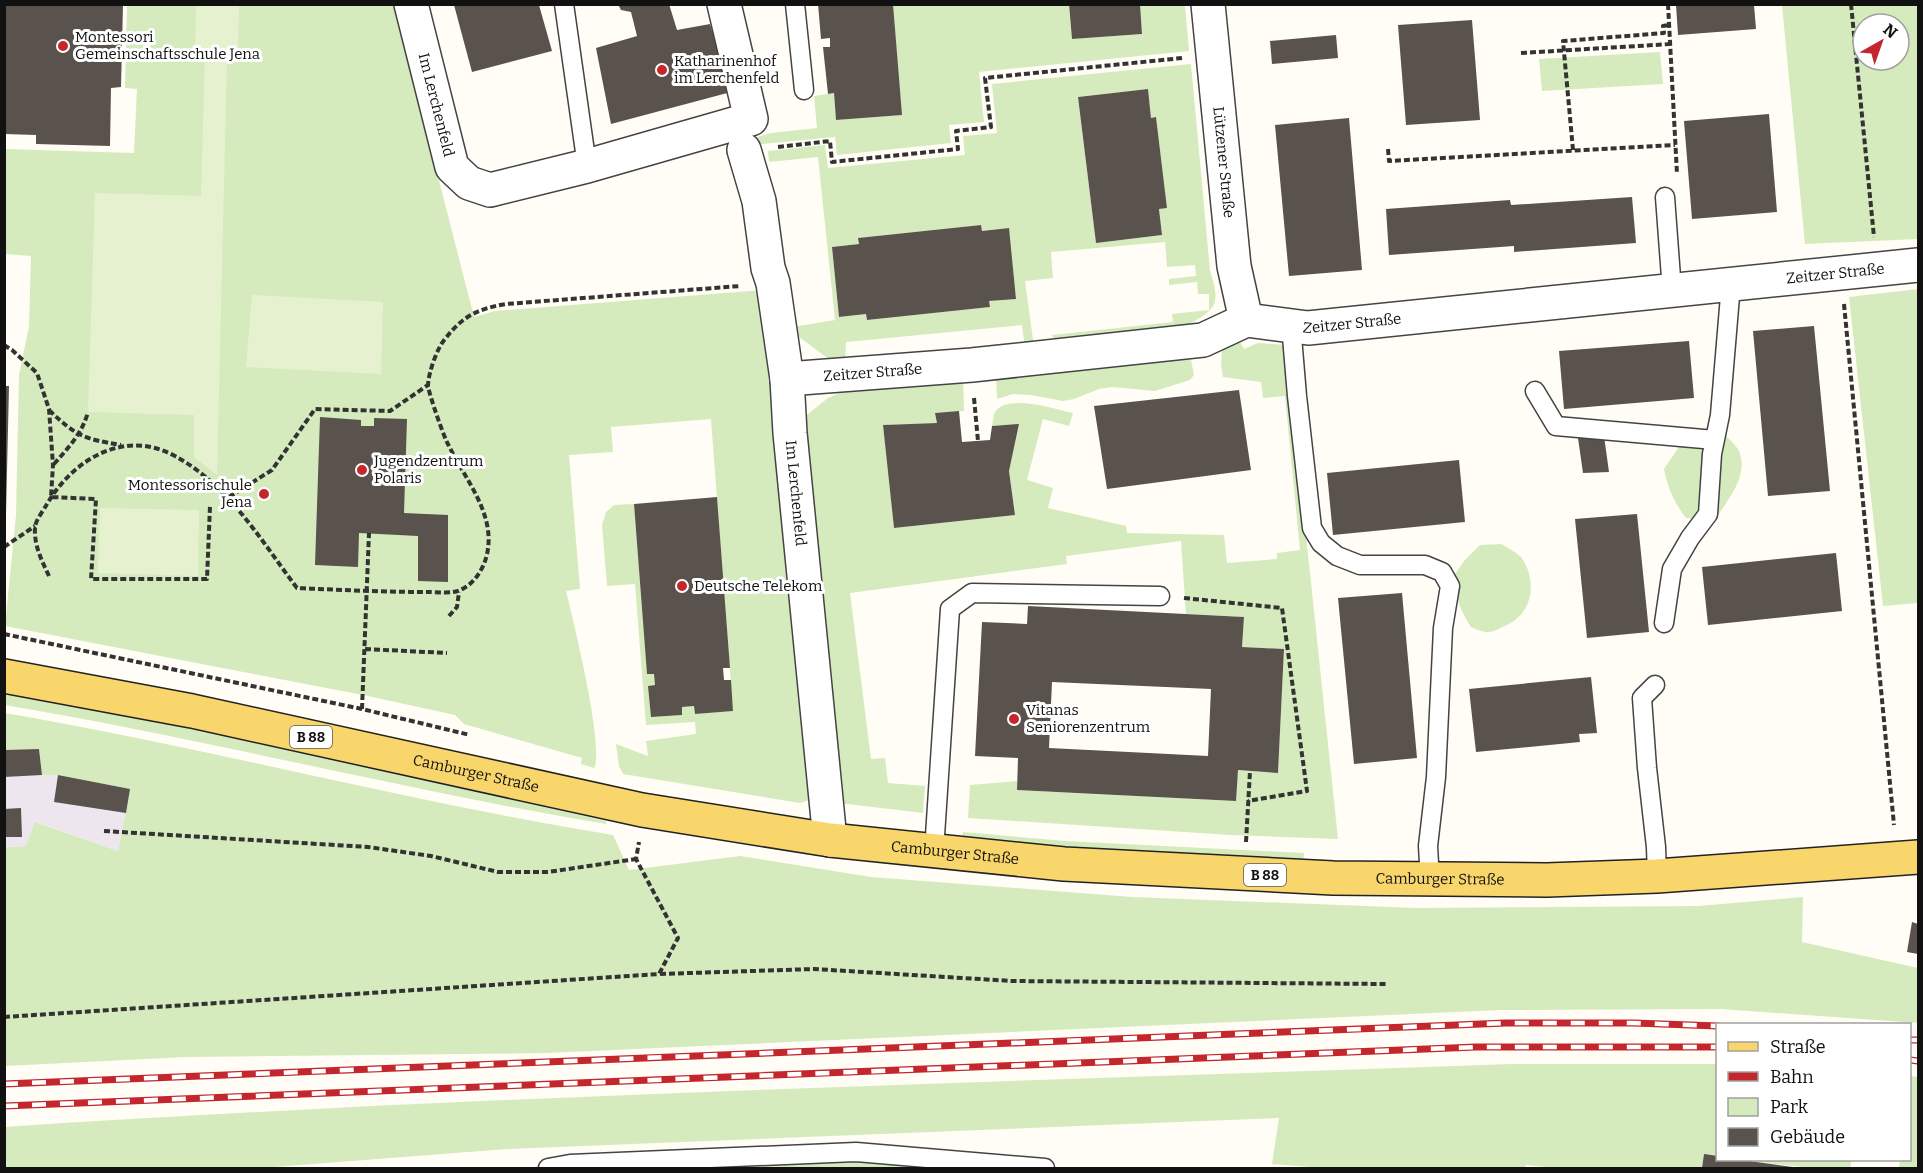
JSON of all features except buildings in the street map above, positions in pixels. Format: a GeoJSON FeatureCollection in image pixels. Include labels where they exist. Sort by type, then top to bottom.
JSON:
{"type":"FeatureCollection","features":[{"type":"Feature","properties":{"kind":"main road","name":"Camburger Straße"},"geometry":{"type":"LineString","coordinates":[[4,676],[192,711],[642,810],[830,840],[1064,864],[1430,881],[1657,876],[1918,857]]}},
{"type":"Feature","properties":{"kind":"street","name":"Im Lerchenfeld"},"geometry":{"type":"LineString","coordinates":[[411,4],[452,167],[469,183],[490,190],[587,166],[751,119],[724,4]]}},
{"type":"Feature","properties":{"kind":"street","name":"Lützener Straße"},"geometry":{"type":"LineString","coordinates":[[1208,4],[1234,266],[1246,320]]}},
{"type":"Feature","properties":{"kind":"street","name":"Im Lerchenfeld"},"geometry":{"type":"LineString","coordinates":[[744,150],[759,201],[787,380],[790,433],[830,840]]}},
{"type":"Feature","properties":{"kind":"street","name":"Zeitzer Straße"},"geometry":{"type":"LineString","coordinates":[[787,380],[972,365],[1203,340],[1246,320],[1308,328],[1918,265]]}},
{"type":"Feature","properties":{"kind":"lane"},"geometry":{"type":"LineString","coordinates":[[564,4],[587,166]]}},
{"type":"Feature","properties":{"kind":"lane"},"geometry":{"type":"LineString","coordinates":[[795,4],[804,90]]}},
{"type":"Feature","properties":{"kind":"lane"},"geometry":{"type":"LineString","coordinates":[[1665,197],[1672,291]]}},
{"type":"Feature","properties":{"kind":"lane"},"geometry":{"type":"LineString","coordinates":[[1664,623],[1672,569],[1690,538],[1708,514],[1715,440],[1720,415],[1731,284]]}},
{"type":"Feature","properties":{"kind":"lane"},"geometry":{"type":"LineString","coordinates":[[1291,325],[1311,528],[1322,543],[1337,556],[1360,564],[1425,565],[1442,572],[1450,586],[1443,628],[1436,777],[1428,846],[1430,881]]}},
{"type":"Feature","properties":{"kind":"lane"},"geometry":{"type":"LineString","coordinates":[[1535,391],[1556,426],[1715,440]]}},
{"type":"Feature","properties":{"kind":"lane"},"geometry":{"type":"LineString","coordinates":[[934,851],[950,609],[972,592],[1160,596]]}},
{"type":"Feature","properties":{"kind":"lane"},"geometry":{"type":"LineString","coordinates":[[1655,685],[1642,698],[1657,876]]}},
{"type":"Feature","properties":{"kind":"lane"},"geometry":{"type":"LineString","coordinates":[[548,1168],[570,1164],[856,1152],[1045,1168]]}},
{"type":"Feature","properties":{"kind":"path"},"geometry":{"type":"LineString","coordinates":[[1668,4],[1677,176]]}},
{"type":"Feature","properties":{"kind":"path"},"geometry":{"type":"LineString","coordinates":[[1851,4],[1878,269]]}},
{"type":"Feature","properties":{"kind":"path"},"geometry":{"type":"LineString","coordinates":[[1573,150],[1563,41],[1664,33],[1663,26],[1669,25]]}},
{"type":"Feature","properties":{"kind":"path"},"geometry":{"type":"LineString","coordinates":[[1521,53],[1671,44]]}},
{"type":"Feature","properties":{"kind":"path"},"geometry":{"type":"LineString","coordinates":[[744,150],[830,141],[832,162],[958,149],[956,131],[991,128],[985,78],[1184,58]]}},
{"type":"Feature","properties":{"kind":"path"},"geometry":{"type":"LineString","coordinates":[[1388,149],[1389,161],[1675,145]]}},
{"type":"Feature","properties":{"kind":"path"},"geometry":{"type":"LineString","coordinates":[[1840,274],[1894,832]]}},
{"type":"Feature","properties":{"kind":"path"},"geometry":{"type":"LineString","coordinates":[[49,409],[79,435],[121,446],[143,445],[171,454],[199,470],[229,497],[297,588],[367,592],[459,592],[478,576],[489,550],[487,524],[482,506],[447,444],[428,386],[435,358],[442,343],[463,319],[484,308],[506,304],[773,283]]}},
{"type":"Feature","properties":{"kind":"path"},"geometry":{"type":"LineString","coordinates":[[4,345],[36,373],[49,409],[53,465],[51,498]]}},
{"type":"Feature","properties":{"kind":"path"},"geometry":{"type":"LineString","coordinates":[[972,365],[978,441]]}},
{"type":"Feature","properties":{"kind":"path"},"geometry":{"type":"LineString","coordinates":[[229,497],[272,470],[315,409],[390,411],[428,386]]}},
{"type":"Feature","properties":{"kind":"path"},"geometry":{"type":"LineString","coordinates":[[53,465],[85,426],[88,412]]}},
{"type":"Feature","properties":{"kind":"path"},"geometry":{"type":"LineString","coordinates":[[4,547],[35,526],[51,498],[70,473],[94,457],[121,446]]}},
{"type":"Feature","properties":{"kind":"path"},"geometry":{"type":"LineString","coordinates":[[51,498],[96,499],[91,579],[207,579],[210,506]]}},
{"type":"Feature","properties":{"kind":"path"},"geometry":{"type":"LineString","coordinates":[[35,526],[38,551],[49,576]]}},
{"type":"Feature","properties":{"kind":"path"},"geometry":{"type":"LineString","coordinates":[[362,709],[369,533]]}},
{"type":"Feature","properties":{"kind":"path"},"geometry":{"type":"LineString","coordinates":[[449,616],[457,607],[459,592]]}},
{"type":"Feature","properties":{"kind":"path"},"geometry":{"type":"LineString","coordinates":[[1160,596],[1282,608],[1307,791],[1248,801]]}},
{"type":"Feature","properties":{"kind":"path"},"geometry":{"type":"LineString","coordinates":[[365,649],[447,653]]}},
{"type":"Feature","properties":{"kind":"path"},"geometry":{"type":"LineString","coordinates":[[1250,771],[1246,842],[1257,843]]}},
{"type":"Feature","properties":{"kind":"path"},"geometry":{"type":"LineString","coordinates":[[642,810],[636,859],[678,938],[659,974]]}},
{"type":"Feature","properties":{"kind":"path"},"geometry":{"type":"LineString","coordinates":[[104,831],[368,847],[431,856],[498,872],[548,872],[636,859]]}},
{"type":"Feature","properties":{"kind":"path"},"geometry":{"type":"LineString","coordinates":[[4,1017],[659,974],[814,969],[1012,981],[1386,984]]}},
{"type":"Feature","properties":{"kind":"shaded area"},"geometry":{"type":"Polygon","coordinates":[[[39,749],[42,775],[58,775],[130,789],[118,851],[36,822],[26,846],[5,847],[5,750],[39,749]]]}},
{"type":"Feature","properties":{"kind":"green space"},"geometry":{"type":"Polygon","coordinates":[[[1146,4],[1185,5],[1189,51],[979,72],[984,122],[949,125],[951,143],[837,155],[835,137],[752,145],[751,139],[771,133],[817,128],[814,96],[834,93],[836,120],[901,115],[893,5],[1069,5],[1072,39],[1142,34],[1140,6],[1146,4]]]}},
{"type":"Feature","properties":{"kind":"green space","name":"Montessorischule Jena"},"geometry":{"type":"Polygon","coordinates":[[[127,5],[394,5],[474,317],[495,311],[763,290],[810,800],[800,803],[623,774],[619,766],[616,744],[648,756],[646,741],[696,734],[695,722],[646,725],[635,584],[607,586],[602,525],[606,512],[614,505],[634,504],[647,673],[654,674],[655,685],[649,686],[651,717],[682,715],[682,707],[694,706],[695,714],[733,711],[711,419],[611,427],[613,452],[569,455],[580,589],[566,591],[592,711],[596,756],[594,768],[581,764],[582,758],[464,724],[455,715],[5,626],[16,515],[19,375],[29,326],[31,256],[5,254],[5,149],[134,153],[137,89],[125,88],[127,5]]]}},
{"type":"Feature","properties":{"kind":"green space"},"geometry":{"type":"Polygon","coordinates":[[[196,5],[239,5],[238,59],[227,60],[217,475],[194,457],[194,415],[88,412],[95,193],[201,196],[205,56],[195,56],[196,5]]]}},
{"type":"Feature","properties":{"kind":"green space"},"geometry":{"type":"Polygon","coordinates":[[[1782,5],[1918,5],[1918,239],[1805,244],[1782,5]]]}},
{"type":"Feature","properties":{"kind":"green space"},"geometry":{"type":"Polygon","coordinates":[[[1660,52],[1663,84],[1542,91],[1539,59],[1660,52]]]}},
{"type":"Feature","properties":{"kind":"green space"},"geometry":{"type":"Polygon","coordinates":[[[1191,64],[1210,271],[1215,290],[1214,304],[1206,314],[1189,324],[1188,332],[1056,345],[1052,335],[1173,322],[1172,314],[1209,310],[1209,294],[1198,294],[1197,282],[1169,285],[1169,279],[1196,276],[1195,265],[1167,267],[1165,242],[1051,252],[1053,278],[1025,281],[1034,347],[1025,348],[1022,325],[846,342],[845,365],[838,366],[787,328],[835,320],[818,157],[769,162],[768,151],[825,145],[828,168],[965,155],[963,136],[997,133],[992,84],[1191,64]],[[1148,89],[1078,97],[1096,243],[1162,235],[1159,209],[1167,208],[1156,117],[1151,118],[1148,89]],[[981,225],[859,238],[859,244],[832,247],[839,317],[866,314],[867,320],[989,307],[989,301],[1016,298],[1008,228],[982,231],[981,225]]]}},
{"type":"Feature","properties":{"kind":"green space"},"geometry":{"type":"Polygon","coordinates":[[[1918,289],[1918,603],[1883,606],[1849,297],[1918,289]]]}},
{"type":"Feature","properties":{"kind":"green space"},"geometry":{"type":"Polygon","coordinates":[[[252,295],[383,302],[381,374],[246,367],[252,295]]]}},
{"type":"Feature","properties":{"kind":"green space"},"geometry":{"type":"Polygon","coordinates":[[[1239,340],[1244,349],[1258,343],[1286,345],[1338,839],[1231,835],[968,818],[970,785],[1017,781],[1017,790],[1235,801],[1238,770],[1278,773],[1284,649],[1242,647],[1244,617],[1186,614],[1181,541],[1066,556],[1067,564],[850,593],[871,759],[885,758],[888,783],[925,786],[923,813],[839,803],[796,430],[808,414],[828,398],[857,385],[963,376],[964,411],[936,413],[937,423],[883,425],[894,528],[1015,515],[1009,471],[1019,425],[992,426],[995,412],[1001,406],[1020,403],[1073,413],[1069,426],[1043,419],[1027,480],[1053,488],[1048,508],[1126,526],[1127,533],[1224,535],[1227,563],[1277,559],[1277,553],[1300,550],[1285,396],[1263,398],[1261,382],[1223,377],[1222,349],[1239,340]]]}},
{"type":"Feature","properties":{"kind":"green space"},"geometry":{"type":"Polygon","coordinates":[[[1186,355],[1191,360],[1194,375],[1190,380],[1155,391],[1112,387],[1063,401],[1013,394],[997,399],[996,372],[1186,355]]]}},
{"type":"Feature","properties":{"kind":"green space"},"geometry":{"type":"Polygon","coordinates":[[[1704,435],[1726,436],[1735,445],[1741,460],[1740,477],[1717,517],[1686,518],[1672,495],[1664,469],[1683,441],[1704,435]]]}},
{"type":"Feature","properties":{"kind":"green space"},"geometry":{"type":"Polygon","coordinates":[[[100,508],[199,510],[198,576],[98,573],[100,508]]]}},
{"type":"Feature","properties":{"kind":"green space"},"geometry":{"type":"Polygon","coordinates":[[[1501,544],[1519,555],[1527,567],[1531,587],[1530,598],[1520,615],[1512,622],[1494,631],[1485,632],[1471,627],[1467,621],[1459,603],[1453,577],[1464,561],[1480,545],[1501,544]]]}},
{"type":"Feature","properties":{"kind":"green space"},"geometry":{"type":"Polygon","coordinates":[[[4,694],[225,734],[606,821],[606,824],[530,811],[155,733],[5,705],[4,694]]]}},
{"type":"Feature","properties":{"kind":"green space"},"geometry":{"type":"Polygon","coordinates":[[[5,713],[157,742],[461,807],[613,835],[629,870],[740,856],[871,877],[1132,897],[1416,908],[1699,906],[1803,897],[1802,942],[1918,968],[1918,1023],[1721,1009],[1500,1010],[546,1053],[187,1057],[5,1066],[5,847],[26,846],[35,822],[118,851],[130,789],[58,775],[42,775],[39,749],[5,750],[5,713]]]}},
{"type":"Feature","properties":{"kind":"green space"},"geometry":{"type":"Polygon","coordinates":[[[963,832],[1065,841],[1304,853],[1303,862],[1248,861],[962,840],[963,832]]]}},
{"type":"Feature","properties":{"kind":"green space"},"geometry":{"type":"Polygon","coordinates":[[[1511,1064],[1716,1064],[1716,1156],[1704,1155],[1702,1168],[1556,1168],[1526,1165],[1525,1168],[1324,1168],[1272,1164],[1279,1118],[507,1149],[261,1168],[5,1168],[5,1127],[569,1097],[1511,1064]]]}},
{"type":"Feature","properties":{"kind":"green space"},"geometry":{"type":"Polygon","coordinates":[[[1911,1076],[1918,1077],[1918,1168],[1899,1168],[1900,1161],[1911,1161],[1911,1076]]]}},
{"type":"Feature","properties":{"kind":"green space"},"geometry":{"type":"Polygon","coordinates":[[[881,1160],[916,1168],[673,1168],[881,1160]]]}},
{"type":"Feature","properties":{"kind":"green space"},"geometry":{"type":"Polygon","coordinates":[[[1751,1161],[1852,1161],[1850,1168],[1811,1168],[1751,1161]]]}},
{"type":"Feature","properties":{"kind":"railway"},"geometry":{"type":"LineString","coordinates":[[4,1084],[1506,1023],[1716,1026]]}},
{"type":"Feature","properties":{"kind":"railway"},"geometry":{"type":"LineString","coordinates":[[1911,1040],[1918,1040]]}},
{"type":"Feature","properties":{"kind":"railway"},"geometry":{"type":"LineString","coordinates":[[4,1106],[1476,1047],[1716,1047]]}},
{"type":"Feature","properties":{"kind":"railway"},"geometry":{"type":"LineString","coordinates":[[1911,1060],[1918,1061]]}},
{"type":"Feature","properties":{"kind":"place","name":"Montessori Gemeinschaftsschule Jena"},"geometry":{"type":"Point","coordinates":[63,46]}},
{"type":"Feature","properties":{"kind":"place","name":"Katharinenhof im Lerchenfeld"},"geometry":{"type":"Point","coordinates":[662,70]}},
{"type":"Feature","properties":{"kind":"place","name":"Jugendzentrum Polaris"},"geometry":{"type":"Point","coordinates":[362,470]}},
{"type":"Feature","properties":{"kind":"place","name":"Montessorischule Jena"},"geometry":{"type":"Point","coordinates":[264,494]}},
{"type":"Feature","properties":{"kind":"place","name":"Deutsche Telekom"},"geometry":{"type":"Point","coordinates":[682,586]}},
{"type":"Feature","properties":{"kind":"place","name":"Vitanas Seniorenzentrum"},"geometry":{"type":"Point","coordinates":[1014,719]}}]}
